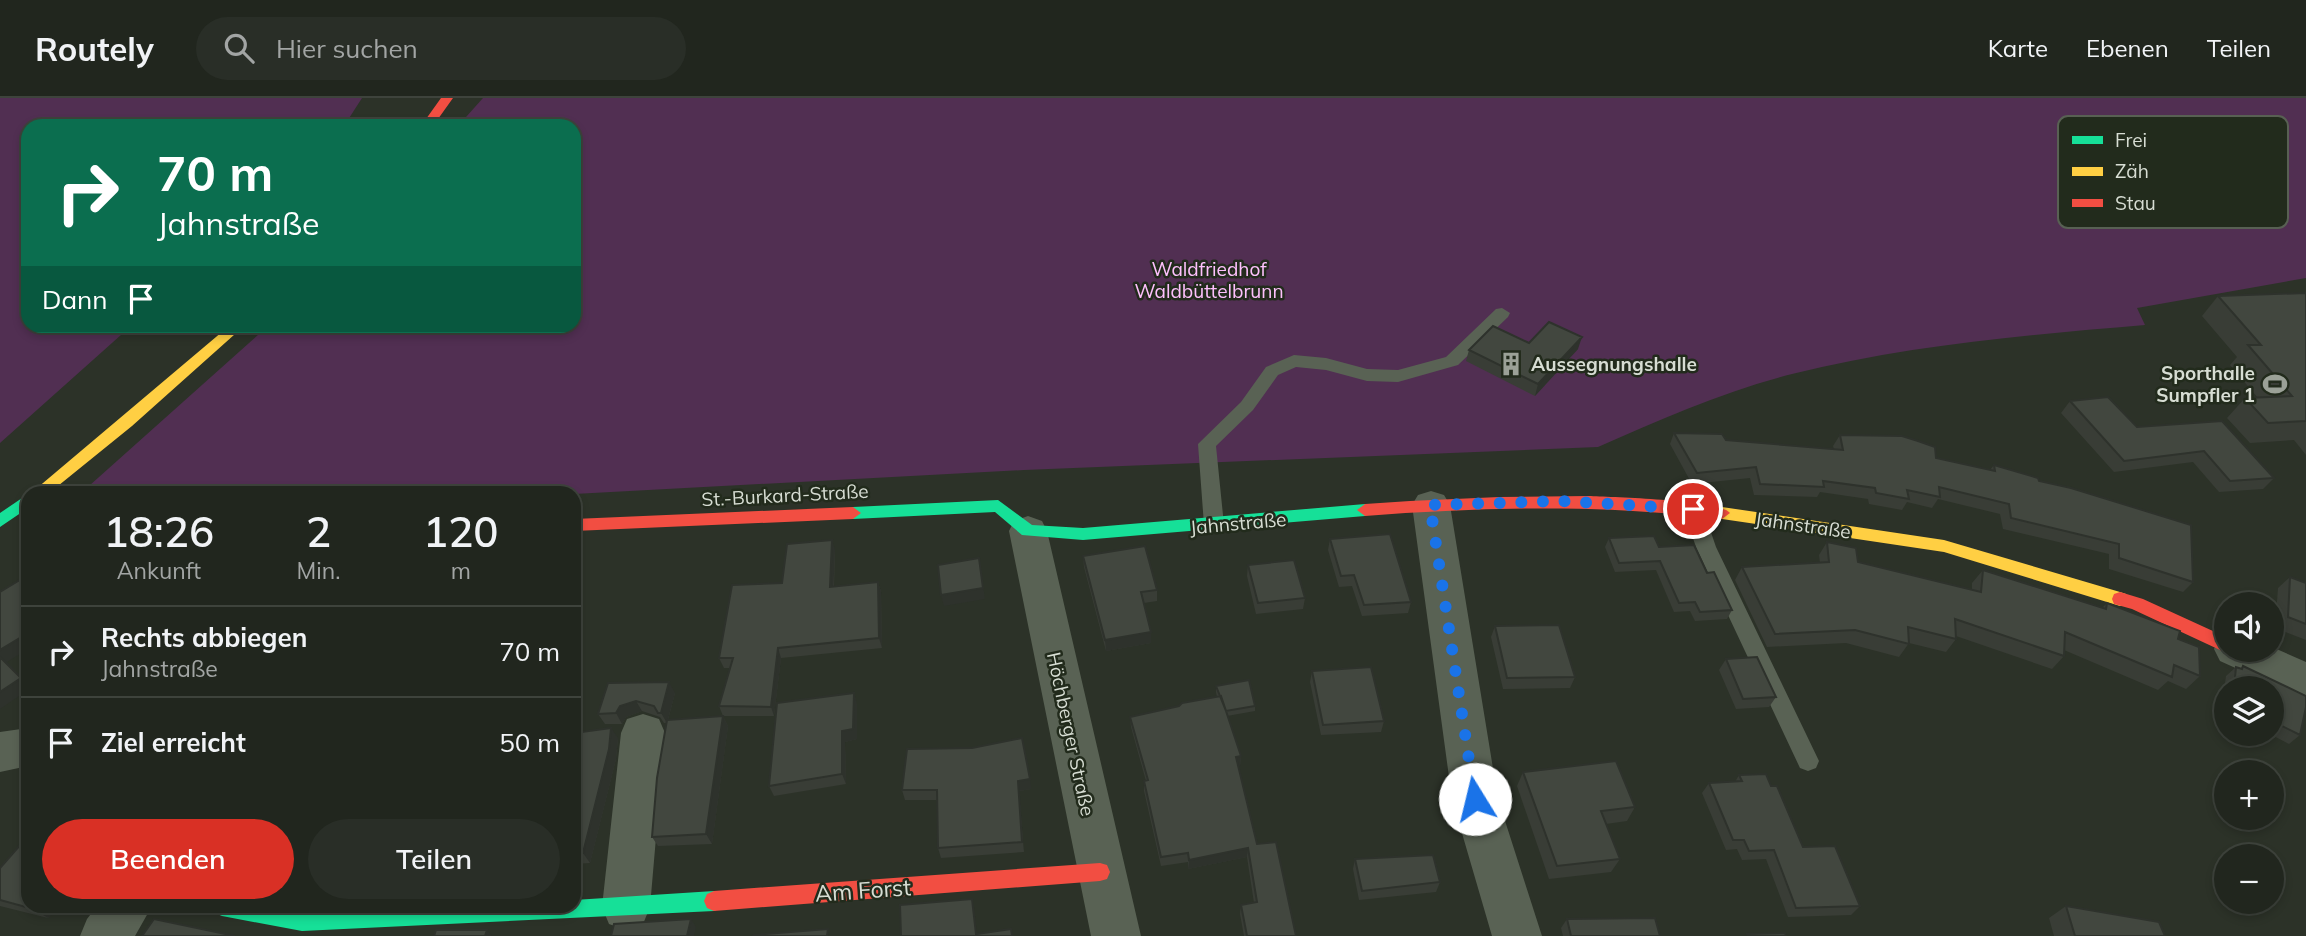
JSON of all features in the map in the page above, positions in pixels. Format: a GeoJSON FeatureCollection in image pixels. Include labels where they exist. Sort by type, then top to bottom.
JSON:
{"type":"FeatureCollection","features":[{"type":"Feature","properties":{"kind":"street"},"geometry":{"type":"LineString","coordinates":[[432,119],[447,98]]}},
{"type":"Feature","properties":{"kind":"street"},"geometry":{"type":"LineString","coordinates":[[47,486],[229,333]]}},
{"type":"Feature","properties":{"kind":"street","name":"Jahnstraße"},"geometry":{"type":"LineString","coordinates":[[1013,519],[1083,534],[1430,505],[1562,501],[1693,509],[1944,546],[2137,604],[2214,639]]}},
{"type":"Feature","properties":{"kind":"street"},"geometry":{"type":"LineString","coordinates":[[0,521],[21,505]]}},
{"type":"Feature","properties":{"kind":"street"},"geometry":{"type":"LineString","coordinates":[[1430,505],[1475,799],[1517,936]]}},
{"type":"Feature","properties":{"kind":"street","name":"St.-Burkard-Straße"},"geometry":{"type":"LineString","coordinates":[[581,525],[1013,519]]}},
{"type":"Feature","properties":{"kind":"street","name":"Höchberger Straße"},"geometry":{"type":"LineString","coordinates":[[1013,519],[1116,936]]}},
{"type":"Feature","properties":{"kind":"street"},"geometry":{"type":"LineString","coordinates":[[2263,662],[2306,682]]}},
{"type":"Feature","properties":{"kind":"street"},"geometry":{"type":"LineString","coordinates":[[626,907],[643,733]]}},
{"type":"Feature","properties":{"kind":"street"},"geometry":{"type":"LineString","coordinates":[[0,752],[21,748]]}},
{"type":"Feature","properties":{"kind":"street","name":"Am Forst"},"geometry":{"type":"LineString","coordinates":[[581,909],[1101,872]]}},
{"type":"Feature","properties":{"kind":"street"},"geometry":{"type":"LineString","coordinates":[[105,936],[123,913]]}},
{"type":"Feature","properties":{"kind":"street","name":"Am Forst"},"geometry":{"type":"LineString","coordinates":[[259,913],[302,921],[487,913]]}},
{"type":"Feature","properties":{"kind":"lane"},"geometry":{"type":"LineString","coordinates":[[1214,525],[1207,444],[1247,406],[1272,371],[1294,362],[1326,364],[1367,375],[1398,376],[1452,361],[1502,313]]}},
{"type":"Feature","properties":{"kind":"lane"},"geometry":{"type":"LineString","coordinates":[[1693,509],[1706,547],[1808,761]]}},
{"type":"Feature","properties":{"kind":"green space"},"geometry":{"type":"Polygon","coordinates":[[[0,98],[362,98],[348,119],[21,119],[21,333],[123,333],[0,443],[0,98]]]}},
{"type":"Feature","properties":{"kind":"green space","name":"Waldfriedhof Waldbüttelbrunn"},"geometry":{"type":"Polygon","coordinates":[[[483,98],[2306,98],[2306,278],[2137,308],[2145,325],[1924,348],[1792,374],[1718,397],[1598,447],[1024,470],[581,494],[581,486],[89,486],[260,333],[581,333],[581,119],[464,119],[483,98]]]}},
{"type":"Feature","properties":{"kind":"building","name":"Sporthalle Sumpfler 1"},"geometry":{"type":"Polygon","coordinates":[[[2306,293],[2306,421],[2268,423],[2245,398],[2292,396],[2248,345],[2261,345],[2218,296],[2306,293]]]}},
{"type":"Feature","properties":{"kind":"building","name":"Aussegnungshalle"},"geometry":{"type":"Polygon","coordinates":[[[1549,322],[1582,337],[1538,384],[1469,350],[1493,326],[1529,343],[1549,322]]]}},
{"type":"Feature","properties":{"kind":"building"},"geometry":{"type":"Polygon","coordinates":[[[2108,397],[2137,427],[2222,421],[2274,478],[2230,481],[2204,451],[2124,461],[2070,401],[2108,397]]]}},
{"type":"Feature","properties":{"kind":"building"},"geometry":{"type":"Polygon","coordinates":[[[1674,433],[1722,434],[1726,440],[1843,450],[1840,435],[1902,436],[1935,447],[1936,458],[1995,471],[1994,465],[2038,478],[2039,481],[2071,488],[2191,525],[2193,582],[2119,558],[2119,544],[2011,518],[2009,504],[1939,487],[1940,497],[1907,490],[1909,499],[1876,493],[1875,488],[1823,481],[1824,487],[1760,484],[1756,467],[1697,473],[1674,433]]]}},
{"type":"Feature","properties":{"kind":"building"},"geometry":{"type":"Polygon","coordinates":[[[1390,534],[1411,602],[1364,605],[1354,575],[1341,576],[1330,539],[1390,534]]]}},
{"type":"Feature","properties":{"kind":"building"},"geometry":{"type":"Polygon","coordinates":[[[1654,536],[1659,547],[1694,545],[1707,573],[1714,572],[1732,610],[1700,612],[1695,602],[1679,603],[1660,561],[1619,563],[1609,538],[1654,536]]]}},
{"type":"Feature","properties":{"kind":"building"},"geometry":{"type":"Polygon","coordinates":[[[832,540],[830,587],[878,582],[879,638],[778,648],[771,707],[719,706],[733,658],[719,658],[732,585],[782,583],[787,544],[832,540]]]}},
{"type":"Feature","properties":{"kind":"building"},"geometry":{"type":"Polygon","coordinates":[[[1827,542],[1856,548],[1858,562],[1981,592],[1983,570],[2106,609],[2107,603],[2180,631],[2178,639],[2199,647],[2200,676],[2174,665],[2172,677],[2065,632],[2064,656],[1955,619],[1956,639],[1908,627],[1909,644],[1855,630],[1775,634],[1742,567],[1829,562],[1827,542]]]}},
{"type":"Feature","properties":{"kind":"building"},"geometry":{"type":"Polygon","coordinates":[[[1145,546],[1157,590],[1141,592],[1151,632],[1105,640],[1083,556],[1145,546]]]}},
{"type":"Feature","properties":{"kind":"building"},"geometry":{"type":"Polygon","coordinates":[[[979,558],[983,588],[941,595],[938,565],[979,558]]]}},
{"type":"Feature","properties":{"kind":"building"},"geometry":{"type":"Polygon","coordinates":[[[1294,560],[1305,598],[1258,603],[1248,565],[1294,560]]]}},
{"type":"Feature","properties":{"kind":"building"},"geometry":{"type":"Polygon","coordinates":[[[2290,577],[2306,583],[2306,624],[2288,617],[2290,577]]]}},
{"type":"Feature","properties":{"kind":"building"},"geometry":{"type":"Polygon","coordinates":[[[21,579],[21,637],[0,650],[0,592],[21,579]]]}},
{"type":"Feature","properties":{"kind":"building"},"geometry":{"type":"Polygon","coordinates":[[[1559,625],[1575,677],[1507,678],[1495,626],[1559,625]]]}},
{"type":"Feature","properties":{"kind":"building"},"geometry":{"type":"Polygon","coordinates":[[[0,657],[21,678],[0,692],[0,657]]]}},
{"type":"Feature","properties":{"kind":"building"},"geometry":{"type":"Polygon","coordinates":[[[1757,657],[1776,697],[1743,699],[1726,659],[1757,657]]]}},
{"type":"Feature","properties":{"kind":"building"},"geometry":{"type":"Polygon","coordinates":[[[2243,666],[2264,676],[2235,676],[2236,667],[2242,669],[2243,666]]]}},
{"type":"Feature","properties":{"kind":"building"},"geometry":{"type":"Polygon","coordinates":[[[1371,667],[1384,721],[1323,725],[1312,671],[1371,667]]]}},
{"type":"Feature","properties":{"kind":"building"},"geometry":{"type":"Polygon","coordinates":[[[1249,680],[1255,706],[1226,711],[1216,686],[1249,680]]]}},
{"type":"Feature","properties":{"kind":"building"},"geometry":{"type":"Polygon","coordinates":[[[669,682],[661,713],[658,713],[654,706],[636,701],[620,706],[616,713],[598,714],[608,683],[669,682]]]}},
{"type":"Feature","properties":{"kind":"building"},"geometry":{"type":"Polygon","coordinates":[[[2284,686],[2306,696],[2300,735],[2284,727],[2284,686]]]}},
{"type":"Feature","properties":{"kind":"building"},"geometry":{"type":"Polygon","coordinates":[[[854,693],[853,729],[842,731],[842,774],[769,786],[777,703],[854,693]]]}},
{"type":"Feature","properties":{"kind":"building"},"geometry":{"type":"Polygon","coordinates":[[[1221,696],[1241,756],[1236,757],[1257,844],[1276,842],[1296,936],[1247,936],[1241,905],[1257,902],[1248,848],[1189,860],[1188,853],[1161,857],[1144,781],[1148,780],[1130,717],[1221,696]]]}},
{"type":"Feature","properties":{"kind":"building"},"geometry":{"type":"Polygon","coordinates":[[[723,716],[706,834],[652,837],[657,778],[667,720],[723,716]]]}},
{"type":"Feature","properties":{"kind":"building"},"geometry":{"type":"Polygon","coordinates":[[[611,728],[609,749],[581,853],[581,732],[611,728]]]}},
{"type":"Feature","properties":{"kind":"building"},"geometry":{"type":"Polygon","coordinates":[[[1022,738],[1030,779],[1018,781],[1022,842],[938,848],[937,790],[902,790],[907,749],[972,748],[1022,738]]]}},
{"type":"Feature","properties":{"kind":"building"},"geometry":{"type":"Polygon","coordinates":[[[1616,761],[1635,807],[1601,811],[1620,859],[1557,866],[1523,772],[1616,761]]]}},
{"type":"Feature","properties":{"kind":"building"},"geometry":{"type":"Polygon","coordinates":[[[1766,774],[1771,786],[1777,786],[1803,847],[1835,846],[1860,906],[1796,908],[1774,850],[1749,851],[1744,840],[1733,840],[1709,783],[1742,781],[1739,775],[1766,774]]]}},
{"type":"Feature","properties":{"kind":"building"},"geometry":{"type":"Polygon","coordinates":[[[21,844],[21,906],[0,900],[0,868],[21,844]]]}},
{"type":"Feature","properties":{"kind":"building"},"geometry":{"type":"Polygon","coordinates":[[[1433,855],[1440,882],[1362,891],[1355,859],[1433,855]]]}},
{"type":"Feature","properties":{"kind":"building"},"geometry":{"type":"Polygon","coordinates":[[[972,899],[976,934],[1011,929],[1012,936],[901,936],[900,905],[972,899]]]}},
{"type":"Feature","properties":{"kind":"building"},"geometry":{"type":"Polygon","coordinates":[[[2066,906],[2159,922],[2165,936],[2075,936],[2066,906]]]}},
{"type":"Feature","properties":{"kind":"building"},"geometry":{"type":"Polygon","coordinates":[[[1655,918],[1660,936],[1571,936],[1567,919],[1655,918]]]}},
{"type":"Feature","properties":{"kind":"building"},"geometry":{"type":"Polygon","coordinates":[[[154,919],[235,936],[142,936],[154,919]]]}},
{"type":"Feature","properties":{"kind":"building"},"geometry":{"type":"Polygon","coordinates":[[[691,919],[687,936],[611,936],[614,924],[691,919]]]}},
{"type":"Feature","properties":{"kind":"building"},"geometry":{"type":"Polygon","coordinates":[[[828,929],[827,936],[753,936],[754,935],[828,929]]]}},
{"type":"Feature","properties":{"kind":"building"},"geometry":{"type":"Polygon","coordinates":[[[436,930],[487,930],[485,936],[434,936],[436,930]]]}},
{"type":"Feature","properties":{"kind":"building"},"geometry":{"type":"Polygon","coordinates":[[[1785,933],[1786,936],[1747,934],[1785,933]]]}},
{"type":"Feature","properties":{"kind":"traffic: fast"},"geometry":{"type":"LineString","coordinates":[[0,521],[21,505]]}},
{"type":"Feature","properties":{"kind":"traffic: fast"},"geometry":{"type":"LineString","coordinates":[[853,513],[998,506],[1028,531],[1083,534],[1365,510]]}},
{"type":"Feature","properties":{"kind":"traffic: fast"},"geometry":{"type":"LineString","coordinates":[[581,909],[714,901]]}},
{"type":"Feature","properties":{"kind":"traffic: fast"},"geometry":{"type":"LineString","coordinates":[[259,913],[302,921],[487,913]]}},
{"type":"Feature","properties":{"kind":"traffic: slow"},"geometry":{"type":"LineString","coordinates":[[47,486],[127,422],[229,333]]}},
{"type":"Feature","properties":{"kind":"traffic: slow"},"geometry":{"type":"LineString","coordinates":[[1722,513],[1944,546],[2120,599]]}},
{"type":"Feature","properties":{"kind":"traffic: jam"},"geometry":{"type":"LineString","coordinates":[[432,119],[447,98]]}},
{"type":"Feature","properties":{"kind":"traffic: jam"},"geometry":{"type":"LineString","coordinates":[[1365,510],[1454,504],[1589,502],[1722,513]]}},
{"type":"Feature","properties":{"kind":"traffic: jam"},"geometry":{"type":"LineString","coordinates":[[581,525],[853,513]]}},
{"type":"Feature","properties":{"kind":"traffic: jam"},"geometry":{"type":"LineString","coordinates":[[2120,599],[2137,604],[2214,639]]}},
{"type":"Feature","properties":{"kind":"traffic: jam"},"geometry":{"type":"LineString","coordinates":[[714,901],[1100,872]]}},
{"type":"Feature","properties":{"kind":"place","name":"Aussegnungshalle"},"geometry":{"type":"Point","coordinates":[1511,364]}},
{"type":"Feature","properties":{"kind":"place","name":"Sporthalle Sumpfler 1"},"geometry":{"type":"Point","coordinates":[2275,384]}},
{"type":"Feature","properties":{"kind":"route"},"geometry":{"type":"LineString","coordinates":[[1475,799],[1430,505],[1562,501],[1693,509]]}}]}
